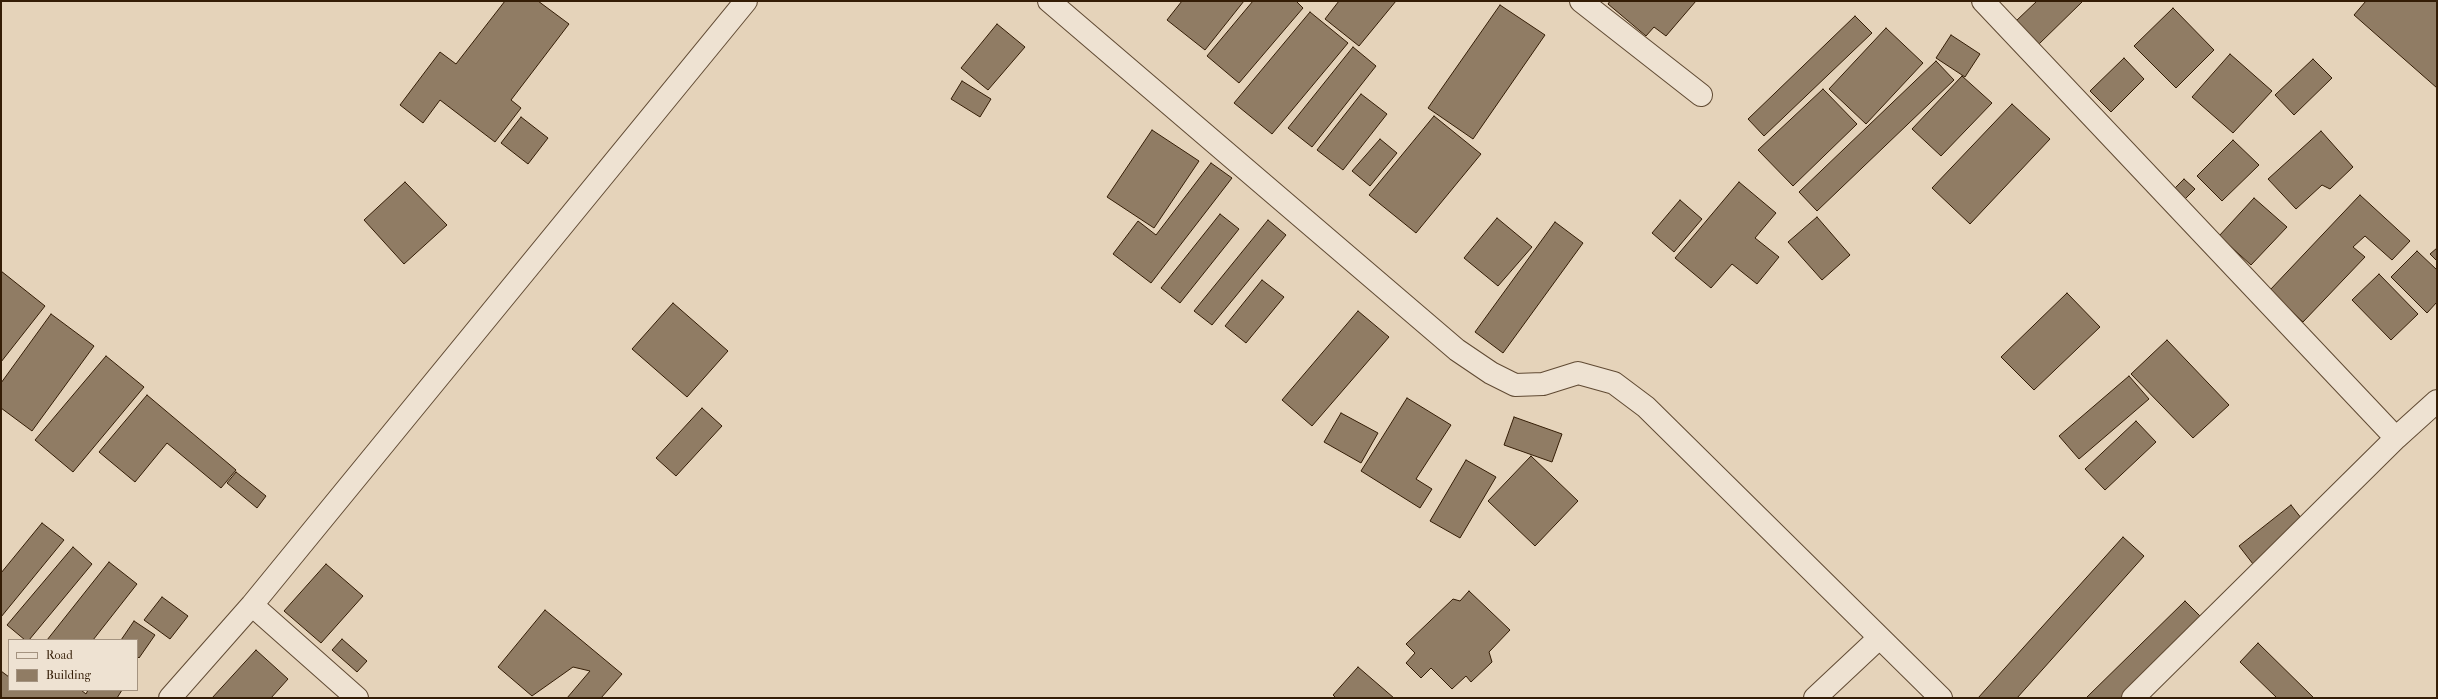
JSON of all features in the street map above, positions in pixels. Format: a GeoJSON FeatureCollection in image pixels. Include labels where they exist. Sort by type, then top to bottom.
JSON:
{"type":"FeatureCollection","features":[{"type":"Feature","properties":{"kind":"street"},"geometry":{"type":"LineString","coordinates":[[170,698],[252,605],[746,1]]}},
{"type":"Feature","properties":{"kind":"street"},"geometry":{"type":"LineString","coordinates":[[1049,1],[1457,350],[1491,373],[1515,385],[1543,384],[1578,373],[1614,383],[1646,407],[1941,698]]}},
{"type":"Feature","properties":{"kind":"street"},"geometry":{"type":"LineString","coordinates":[[1581,1],[1701,95]]}},
{"type":"Feature","properties":{"kind":"street"},"geometry":{"type":"LineString","coordinates":[[1983,1],[2396,438]]}},
{"type":"Feature","properties":{"kind":"street"},"geometry":{"type":"LineString","coordinates":[[2133,698],[2396,438],[2437,401]]}},
{"type":"Feature","properties":{"kind":"street"},"geometry":{"type":"LineString","coordinates":[[252,605],[357,698]]}},
{"type":"Feature","properties":{"kind":"street"},"geometry":{"type":"LineString","coordinates":[[1815,698],[1879,638]]}},
{"type":"Feature","properties":{"kind":"building"},"geometry":{"type":"Polygon","coordinates":[[[505,1],[538,1],[569,24],[511,100],[521,108],[495,142],[440,100],[423,123],[400,105],[440,52],[456,64],[505,1]]]}},
{"type":"Feature","properties":{"kind":"building"},"geometry":{"type":"Polygon","coordinates":[[[1182,1],[1244,1],[1205,50],[1167,20],[1182,1]]]}},
{"type":"Feature","properties":{"kind":"building"},"geometry":{"type":"Polygon","coordinates":[[[1253,1],[1296,1],[1303,8],[1239,83],[1207,56],[1253,1]]]}},
{"type":"Feature","properties":{"kind":"building"},"geometry":{"type":"Polygon","coordinates":[[[1339,1],[1396,1],[1359,46],[1325,19],[1339,1]]]}},
{"type":"Feature","properties":{"kind":"building"},"geometry":{"type":"Polygon","coordinates":[[[1610,1],[1696,1],[1666,36],[1654,27],[1646,36],[1608,4],[1610,1]]]}},
{"type":"Feature","properties":{"kind":"building"},"geometry":{"type":"Polygon","coordinates":[[[2037,1],[2083,1],[2039,44],[2016,21],[2037,1]]]}},
{"type":"Feature","properties":{"kind":"building"},"geometry":{"type":"Polygon","coordinates":[[[2366,1],[2437,1],[2437,88],[2354,15],[2366,1]]]}},
{"type":"Feature","properties":{"kind":"building"},"geometry":{"type":"Polygon","coordinates":[[[1500,5],[1545,35],[1473,139],[1428,108],[1500,5]]]}},
{"type":"Feature","properties":{"kind":"building"},"geometry":{"type":"Polygon","coordinates":[[[2173,8],[2214,50],[2176,88],[2134,46],[2173,8]]]}},
{"type":"Feature","properties":{"kind":"building"},"geometry":{"type":"Polygon","coordinates":[[[1310,12],[1348,43],[1272,134],[1234,103],[1310,12]]]}},
{"type":"Feature","properties":{"kind":"building"},"geometry":{"type":"Polygon","coordinates":[[[1855,16],[1872,33],[1764,136],[1748,119],[1855,16]]]}},
{"type":"Feature","properties":{"kind":"building"},"geometry":{"type":"Polygon","coordinates":[[[997,24],[1025,47],[988,90],[961,68],[997,24]]]}},
{"type":"Feature","properties":{"kind":"building"},"geometry":{"type":"Polygon","coordinates":[[[1886,28],[1923,63],[1866,124],[1829,89],[1886,28]]]}},
{"type":"Feature","properties":{"kind":"building"},"geometry":{"type":"Polygon","coordinates":[[[1951,35],[1980,54],[1965,77],[1936,58],[1951,35]]]}},
{"type":"Feature","properties":{"kind":"building"},"geometry":{"type":"Polygon","coordinates":[[[1353,47],[1376,66],[1312,147],[1288,128],[1353,47]]]}},
{"type":"Feature","properties":{"kind":"building"},"geometry":{"type":"Polygon","coordinates":[[[2230,54],[2272,91],[2233,133],[2192,97],[2230,54]]]}},
{"type":"Feature","properties":{"kind":"building"},"geometry":{"type":"Polygon","coordinates":[[[2124,58],[2144,79],[2111,112],[2090,91],[2124,58]]]}},
{"type":"Feature","properties":{"kind":"building"},"geometry":{"type":"Polygon","coordinates":[[[2313,59],[2332,78],[2294,115],[2275,95],[2313,59]]]}},
{"type":"Feature","properties":{"kind":"building"},"geometry":{"type":"Polygon","coordinates":[[[1936,61],[1954,80],[1817,211],[1799,192],[1936,61]]]}},
{"type":"Feature","properties":{"kind":"building"},"geometry":{"type":"Polygon","coordinates":[[[1962,76],[1992,103],[1941,156],[1912,129],[1962,76]]]}},
{"type":"Feature","properties":{"kind":"building"},"geometry":{"type":"Polygon","coordinates":[[[962,81],[991,99],[980,117],[951,99],[962,81]]]}},
{"type":"Feature","properties":{"kind":"building"},"geometry":{"type":"Polygon","coordinates":[[[1823,89],[1857,124],[1793,186],[1758,150],[1823,89]]]}},
{"type":"Feature","properties":{"kind":"building"},"geometry":{"type":"Polygon","coordinates":[[[1361,94],[1387,114],[1343,170],[1317,150],[1361,94]]]}},
{"type":"Feature","properties":{"kind":"building"},"geometry":{"type":"Polygon","coordinates":[[[2012,104],[2050,139],[1970,224],[1932,188],[2012,104]]]}},
{"type":"Feature","properties":{"kind":"building"},"geometry":{"type":"Polygon","coordinates":[[[1434,116],[1481,154],[1416,233],[1369,195],[1434,116]]]}},
{"type":"Feature","properties":{"kind":"building"},"geometry":{"type":"Polygon","coordinates":[[[521,117],[548,138],[528,164],[501,143],[521,117]]]}},
{"type":"Feature","properties":{"kind":"building"},"geometry":{"type":"Polygon","coordinates":[[[1152,130],[1199,161],[1154,228],[1107,197],[1152,130]]]}},
{"type":"Feature","properties":{"kind":"building"},"geometry":{"type":"Polygon","coordinates":[[[2321,131],[2353,167],[2330,189],[2322,185],[2296,209],[2268,179],[2321,131]]]}},
{"type":"Feature","properties":{"kind":"building"},"geometry":{"type":"Polygon","coordinates":[[[1380,139],[1397,153],[1370,186],[1352,171],[1380,139]]]}},
{"type":"Feature","properties":{"kind":"building"},"geometry":{"type":"Polygon","coordinates":[[[2233,140],[2259,165],[2222,201],[2197,176],[2233,140]]]}},
{"type":"Feature","properties":{"kind":"building"},"geometry":{"type":"Polygon","coordinates":[[[1211,163],[1232,178],[1151,283],[1113,254],[1138,221],[1156,235],[1211,163]]]}},
{"type":"Feature","properties":{"kind":"building"},"geometry":{"type":"Polygon","coordinates":[[[2184,179],[2195,189],[2185,199],[2174,189],[2184,179]]]}},
{"type":"Feature","properties":{"kind":"building"},"geometry":{"type":"Polygon","coordinates":[[[405,182],[447,225],[404,264],[364,220],[405,182]]]}},
{"type":"Feature","properties":{"kind":"building"},"geometry":{"type":"Polygon","coordinates":[[[1739,182],[1776,213],[1755,238],[1779,257],[1757,284],[1732,264],[1711,288],[1675,258],[1739,182]]]}},
{"type":"Feature","properties":{"kind":"building"},"geometry":{"type":"Polygon","coordinates":[[[2360,195],[2410,241],[2392,260],[2365,236],[2353,247],[2365,257],[2303,322],[2270,290],[2360,195]]]}},
{"type":"Feature","properties":{"kind":"building"},"geometry":{"type":"Polygon","coordinates":[[[2254,198],[2287,227],[2251,265],[2219,236],[2254,198]]]}},
{"type":"Feature","properties":{"kind":"building"},"geometry":{"type":"Polygon","coordinates":[[[1680,200],[1702,219],[1674,252],[1652,233],[1680,200]]]}},
{"type":"Feature","properties":{"kind":"building"},"geometry":{"type":"Polygon","coordinates":[[[1220,214],[1239,229],[1180,303],[1161,288],[1220,214]]]}},
{"type":"Feature","properties":{"kind":"building"},"geometry":{"type":"Polygon","coordinates":[[[1817,217],[1850,255],[1822,280],[1788,242],[1817,217]]]}},
{"type":"Feature","properties":{"kind":"building"},"geometry":{"type":"Polygon","coordinates":[[[1497,218],[1532,247],[1498,286],[1464,258],[1497,218]]]}},
{"type":"Feature","properties":{"kind":"building"},"geometry":{"type":"Polygon","coordinates":[[[1268,220],[1286,235],[1212,325],[1194,311],[1268,220]]]}},
{"type":"Feature","properties":{"kind":"building"},"geometry":{"type":"Polygon","coordinates":[[[1555,222],[1583,243],[1503,353],[1475,332],[1555,222]]]}},
{"type":"Feature","properties":{"kind":"building"},"geometry":{"type":"Polygon","coordinates":[[[2437,248],[2437,261],[2430,254],[2437,248]]]}},
{"type":"Feature","properties":{"kind":"building"},"geometry":{"type":"Polygon","coordinates":[[[2417,251],[2437,270],[2437,302],[2427,313],[2391,277],[2417,251]]]}},
{"type":"Feature","properties":{"kind":"building"},"geometry":{"type":"Polygon","coordinates":[[[1,271],[45,306],[1,362],[1,271]]]}},
{"type":"Feature","properties":{"kind":"building"},"geometry":{"type":"Polygon","coordinates":[[[2379,274],[2418,314],[2391,340],[2352,300],[2379,274]]]}},
{"type":"Feature","properties":{"kind":"building"},"geometry":{"type":"Polygon","coordinates":[[[1262,280],[1284,297],[1246,343],[1225,326],[1262,280]]]}},
{"type":"Feature","properties":{"kind":"building"},"geometry":{"type":"Polygon","coordinates":[[[2067,293],[2100,327],[2034,390],[2001,357],[2067,293]]]}},
{"type":"Feature","properties":{"kind":"building"},"geometry":{"type":"Polygon","coordinates":[[[673,303],[728,351],[687,397],[632,349],[673,303]]]}},
{"type":"Feature","properties":{"kind":"building"},"geometry":{"type":"Polygon","coordinates":[[[1358,311],[1389,337],[1312,426],[1282,400],[1358,311]]]}},
{"type":"Feature","properties":{"kind":"building"},"geometry":{"type":"Polygon","coordinates":[[[51,314],[94,346],[32,431],[1,408],[1,383],[51,314]]]}},
{"type":"Feature","properties":{"kind":"building"},"geometry":{"type":"Polygon","coordinates":[[[2167,340],[2229,405],[2193,438],[2131,374],[2167,340]]]}},
{"type":"Feature","properties":{"kind":"building"},"geometry":{"type":"Polygon","coordinates":[[[106,356],[144,387],[73,472],[35,440],[106,356]]]}},
{"type":"Feature","properties":{"kind":"building"},"geometry":{"type":"Polygon","coordinates":[[[2129,376],[2149,399],[2079,459],[2059,436],[2129,376]]]}},
{"type":"Feature","properties":{"kind":"building"},"geometry":{"type":"Polygon","coordinates":[[[147,395],[236,470],[221,488],[167,443],[135,482],[99,452],[147,395]]]}},
{"type":"Feature","properties":{"kind":"building"},"geometry":{"type":"Polygon","coordinates":[[[1407,398],[1451,425],[1416,479],[1432,489],[1420,508],[1361,471],[1407,398]]]}},
{"type":"Feature","properties":{"kind":"building"},"geometry":{"type":"Polygon","coordinates":[[[702,408],[722,426],[676,476],[656,458],[702,408]]]}},
{"type":"Feature","properties":{"kind":"building"},"geometry":{"type":"Polygon","coordinates":[[[1341,413],[1378,433],[1361,463],[1324,442],[1341,413]]]}},
{"type":"Feature","properties":{"kind":"building"},"geometry":{"type":"Polygon","coordinates":[[[1514,417],[1562,434],[1552,462],[1504,445],[1514,417]]]}},
{"type":"Feature","properties":{"kind":"building"},"geometry":{"type":"Polygon","coordinates":[[[2136,421],[2156,442],[2105,490],[2085,469],[2136,421]]]}},
{"type":"Feature","properties":{"kind":"building"},"geometry":{"type":"Polygon","coordinates":[[[1531,456],[1578,501],[1535,546],[1488,501],[1531,456]]]}},
{"type":"Feature","properties":{"kind":"building"},"geometry":{"type":"Polygon","coordinates":[[[1466,460],[1496,477],[1460,538],[1430,521],[1466,460]]]}},
{"type":"Feature","properties":{"kind":"building"},"geometry":{"type":"Polygon","coordinates":[[[236,472],[266,496],[257,508],[227,483],[236,472]]]}},
{"type":"Feature","properties":{"kind":"building"},"geometry":{"type":"Polygon","coordinates":[[[2291,505],[2305,523],[2253,564],[2239,546],[2291,505]]]}},
{"type":"Feature","properties":{"kind":"building"},"geometry":{"type":"Polygon","coordinates":[[[42,523],[64,540],[1,617],[1,573],[42,523]]]}},
{"type":"Feature","properties":{"kind":"building"},"geometry":{"type":"Polygon","coordinates":[[[2123,537],[2144,556],[2017,698],[1978,698],[2123,537]]]}},
{"type":"Feature","properties":{"kind":"building"},"geometry":{"type":"Polygon","coordinates":[[[73,547],[92,564],[30,639],[24,639],[7,625],[73,547]]]}},
{"type":"Feature","properties":{"kind":"building"},"geometry":{"type":"Polygon","coordinates":[[[109,562],[137,584],[94,639],[48,639],[109,562]]]}},
{"type":"Feature","properties":{"kind":"building"},"geometry":{"type":"Polygon","coordinates":[[[326,564],[363,596],[321,643],[284,611],[326,564]]]}},
{"type":"Feature","properties":{"kind":"building"},"geometry":{"type":"Polygon","coordinates":[[[1469,591],[1510,630],[1489,652],[1492,662],[1471,682],[1466,676],[1452,689],[1431,668],[1421,678],[1406,663],[1415,653],[1406,644],[1453,599],[1460,601],[1469,591]]]}},
{"type":"Feature","properties":{"kind":"building"},"geometry":{"type":"Polygon","coordinates":[[[162,597],[188,616],[170,639],[144,620],[162,597]]]}},
{"type":"Feature","properties":{"kind":"building"},"geometry":{"type":"Polygon","coordinates":[[[2185,601],[2204,620],[2124,698],[2086,698],[2185,601]]]}},
{"type":"Feature","properties":{"kind":"building"},"geometry":{"type":"Polygon","coordinates":[[[545,610],[622,674],[601,698],[567,698],[590,671],[573,667],[532,696],[498,667],[545,610]]]}},
{"type":"Feature","properties":{"kind":"building"},"geometry":{"type":"Polygon","coordinates":[[[134,621],[155,635],[139,658],[138,639],[122,639],[134,621]]]}},
{"type":"Feature","properties":{"kind":"building"},"geometry":{"type":"Polygon","coordinates":[[[342,639],[367,661],[357,672],[332,650],[342,639]]]}},
{"type":"Feature","properties":{"kind":"building"},"geometry":{"type":"Polygon","coordinates":[[[2258,643],[2314,698],[2277,698],[2240,662],[2258,643]]]}},
{"type":"Feature","properties":{"kind":"building"},"geometry":{"type":"Polygon","coordinates":[[[256,650],[288,679],[271,698],[212,698],[256,650]]]}},
{"type":"Feature","properties":{"kind":"building"},"geometry":{"type":"Polygon","coordinates":[[[1358,667],[1394,698],[1336,698],[1333,695],[1358,667]]]}},
{"type":"Feature","properties":{"kind":"building"},"geometry":{"type":"Polygon","coordinates":[[[1,671],[8,676],[8,691],[82,691],[86,694],[88,691],[121,691],[117,698],[1,698],[1,671]]]}}]}
